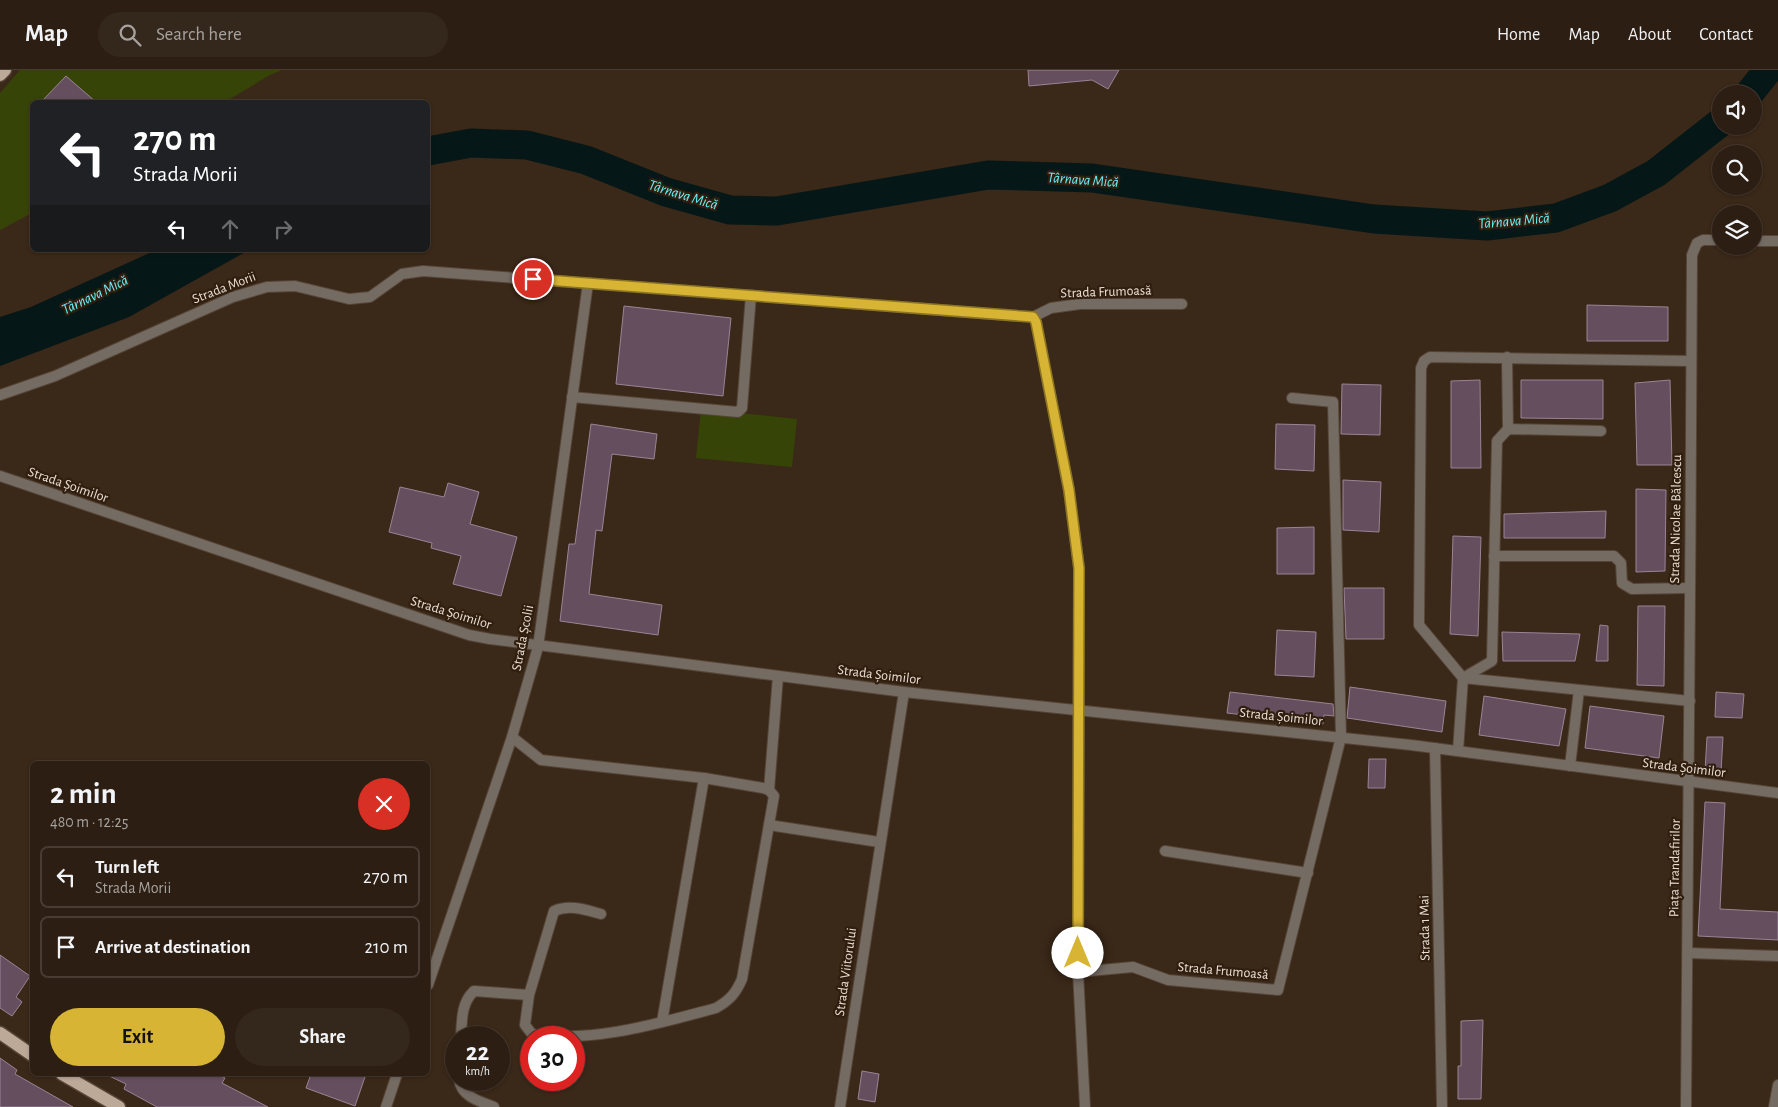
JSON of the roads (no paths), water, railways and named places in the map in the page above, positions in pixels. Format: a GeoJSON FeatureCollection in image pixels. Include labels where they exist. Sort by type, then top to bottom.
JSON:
{"type":"FeatureCollection","features":[{"type":"Feature","properties":{"kind":"main road"},"geometry":{"type":"LineString","coordinates":[[0,75],[6,70]]}},
{"type":"Feature","properties":{"kind":"main road"},"geometry":{"type":"LineString","coordinates":[[0,1033],[30,1054]]}},
{"type":"Feature","properties":{"kind":"main road"},"geometry":{"type":"LineString","coordinates":[[65,1076],[119,1107]]}},
{"type":"Feature","properties":{"kind":"street","name":"Strada Nicolae Bălcescu"},"geometry":{"type":"LineString","coordinates":[[1690,783],[1689,588],[1692,254],[1697,243],[1703,240],[1712,240]]}},
{"type":"Feature","properties":{"kind":"street"},"geometry":{"type":"LineString","coordinates":[[1762,241],[1778,241]]}},
{"type":"Feature","properties":{"kind":"street","name":"Strada Morii"},"geometry":{"type":"LineString","coordinates":[[0,395],[55,376],[233,297],[267,287],[295,286],[350,299],[370,297],[402,274],[423,271],[1033,317]]}},
{"type":"Feature","properties":{"kind":"street","name":"Strada Școlii"},"geometry":{"type":"LineString","coordinates":[[430,979],[512,737],[538,647],[588,283]]}},
{"type":"Feature","properties":{"kind":"street"},"geometry":{"type":"LineString","coordinates":[[572,397],[738,412],[742,408],[751,295]]}},
{"type":"Feature","properties":{"kind":"street","name":"Strada Frumoasă"},"geometry":{"type":"LineString","coordinates":[[1033,317],[1051,308],[1080,304],[1182,304]]}},
{"type":"Feature","properties":{"kind":"street"},"geometry":{"type":"LineString","coordinates":[[1033,317],[1036,322],[1075,526],[1079,568],[1077,711],[1078,972],[1085,1107]]}},
{"type":"Feature","properties":{"kind":"street"},"geometry":{"type":"LineString","coordinates":[[1458,751],[1463,678],[1419,625],[1421,368],[1424,361],[1430,356],[1691,361]]}},
{"type":"Feature","properties":{"kind":"street"},"geometry":{"type":"LineString","coordinates":[[1463,678],[1492,661],[1497,441],[1508,429],[1507,357]]}},
{"type":"Feature","properties":{"kind":"street","name":"Strada Frumoasă"},"geometry":{"type":"LineString","coordinates":[[1078,972],[1133,967],[1168,980],[1278,990],[1341,737],[1334,402],[1292,398]]}},
{"type":"Feature","properties":{"kind":"street"},"geometry":{"type":"LineString","coordinates":[[1508,429],[1601,431]]}},
{"type":"Feature","properties":{"kind":"street","name":"Strada Șoimilor"},"geometry":{"type":"LineString","coordinates":[[0,476],[469,635],[538,647],[904,692],[1341,737],[1778,793]]}},
{"type":"Feature","properties":{"kind":"street"},"geometry":{"type":"LineString","coordinates":[[1494,556],[1614,556],[1621,563],[1622,583],[1632,589],[1689,588]]}},
{"type":"Feature","properties":{"kind":"street"},"geometry":{"type":"LineString","coordinates":[[769,790],[778,676]]}},
{"type":"Feature","properties":{"kind":"street"},"geometry":{"type":"LineString","coordinates":[[1463,678],[1690,702]]}},
{"type":"Feature","properties":{"kind":"street"},"geometry":{"type":"LineString","coordinates":[[1570,766],[1579,690]]}},
{"type":"Feature","properties":{"kind":"street","name":"Strada Viitorului"},"geometry":{"type":"LineString","coordinates":[[840,1107],[879,842],[904,692]]}},
{"type":"Feature","properties":{"kind":"street"},"geometry":{"type":"LineString","coordinates":[[512,737],[541,760],[704,778],[769,790],[774,796],[742,979],[736,994],[716,1008],[662,1022],[573,1037],[532,1034],[525,1025],[528,995],[554,911],[562,908],[572,908],[601,914]]}},
{"type":"Feature","properties":{"kind":"street","name":"Strada 1 Mai"},"geometry":{"type":"LineString","coordinates":[[1435,748],[1442,1107]]}},
{"type":"Feature","properties":{"kind":"street"},"geometry":{"type":"LineString","coordinates":[[662,1022],[704,778]]}},
{"type":"Feature","properties":{"kind":"street","name":"Piața Trandafirilor"},"geometry":{"type":"LineString","coordinates":[[1686,1107],[1690,783]]}},
{"type":"Feature","properties":{"kind":"street"},"geometry":{"type":"LineString","coordinates":[[768,825],[879,842]]}},
{"type":"Feature","properties":{"kind":"street"},"geometry":{"type":"LineString","coordinates":[[1165,851],[1308,874]]}},
{"type":"Feature","properties":{"kind":"street"},"geometry":{"type":"LineString","coordinates":[[1688,953],[1778,956]]}},
{"type":"Feature","properties":{"kind":"street"},"geometry":{"type":"LineString","coordinates":[[462,1026],[465,1004],[467,998],[474,991],[528,995]]}},
{"type":"Feature","properties":{"kind":"street"},"geometry":{"type":"LineString","coordinates":[[386,1107],[396,1076]]}},
{"type":"Feature","properties":{"kind":"street"},"geometry":{"type":"LineString","coordinates":[[1774,1107],[1778,1085]]}},
{"type":"Feature","properties":{"kind":"street"},"geometry":{"type":"LineString","coordinates":[[463,1091],[470,1097],[494,1107]]}},
{"type":"Feature","properties":{"kind":"water"},"geometry":{"type":"Polygon","coordinates":[[[152,252],[245,252],[129,317],[0,366],[0,317],[31,307],[152,252]]]}},
{"type":"Feature","properties":{"kind":"waterway","name":"Târnava Mică"},"geometry":{"type":"LineString","coordinates":[[1756,85],[1768,70]]}},
{"type":"Feature","properties":{"kind":"waterway","name":"Târnava Mică"},"geometry":{"type":"LineString","coordinates":[[430,151],[471,143],[527,145],[586,160],[666,192],[730,210],[777,211],[988,175],[1092,178],[1374,219],[1487,226],[1556,218],[1610,198],[1656,173],[1712,129]]}}]}
